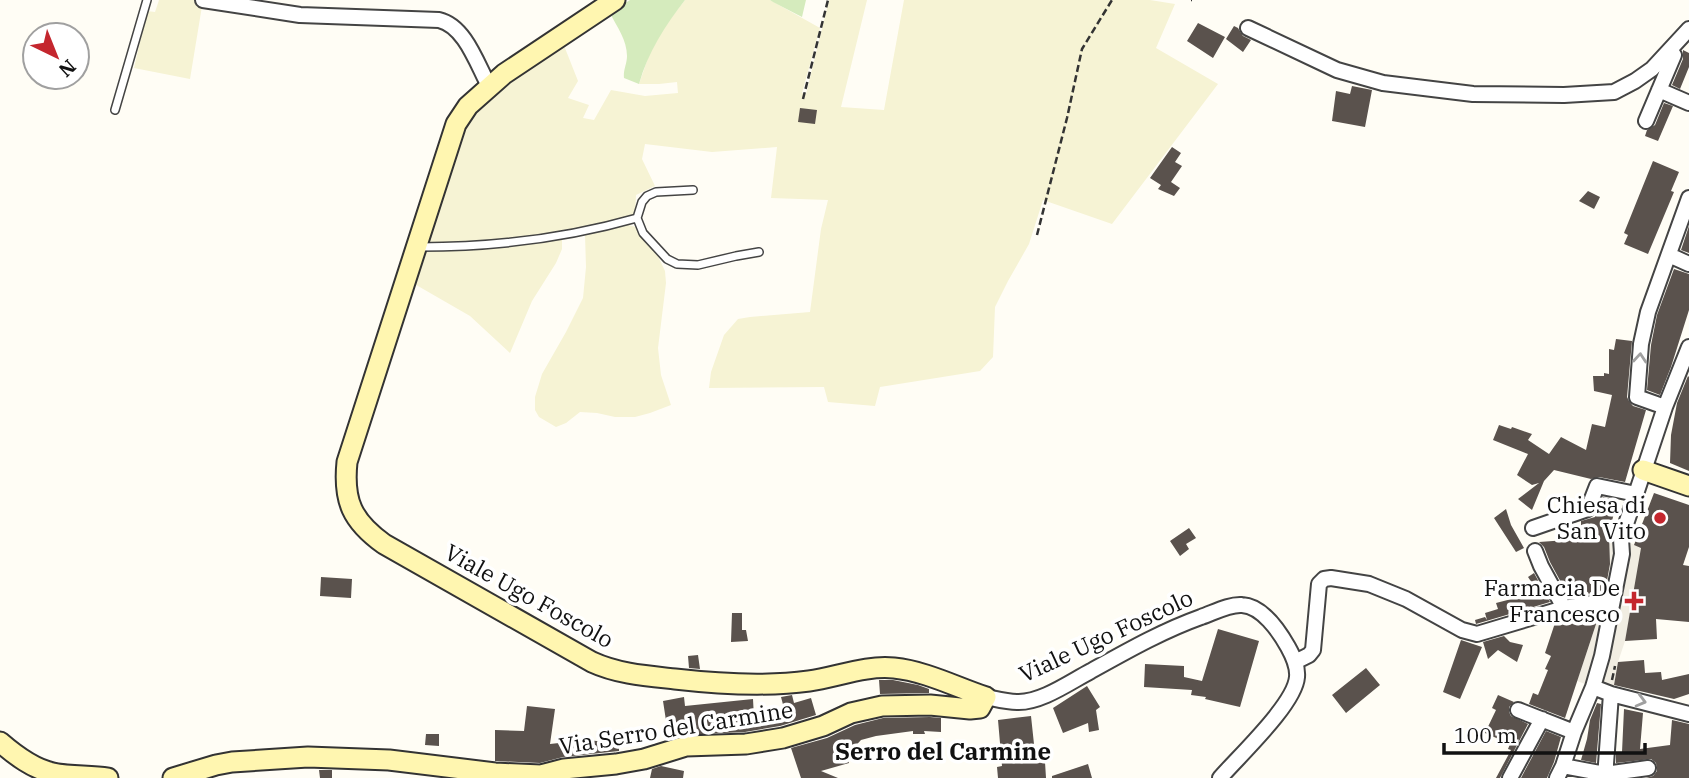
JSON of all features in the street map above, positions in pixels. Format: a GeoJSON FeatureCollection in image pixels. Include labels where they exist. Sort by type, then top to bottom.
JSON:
{"type":"FeatureCollection","features":[{"type":"Feature","properties":{"kind":"street"},"geometry":{"type":"LineString","coordinates":[[203,0],[300,15],[448,22],[463,36],[489,86]]}},
{"type":"Feature","properties":{"kind":"street","name":"Viale Ugo Foscolo"},"geometry":{"type":"LineString","coordinates":[[615,0],[489,86],[468,106],[456,124],[347,462],[346,489],[350,503],[358,521],[370,534],[592,662],[642,676],[762,684],[809,681],[876,668],[892,668],[920,674],[986,697],[1018,702],[1042,696],[1172,627],[1241,605],[1257,610],[1266,617],[1285,642],[1295,662]]}},
{"type":"Feature","properties":{"kind":"street"},"geometry":{"type":"LineString","coordinates":[[1248,28],[1337,70],[1383,83],[1474,94],[1564,95],[1614,92],[1635,81],[1652,69],[1689,29]]}},
{"type":"Feature","properties":{"kind":"street"},"geometry":{"type":"LineString","coordinates":[[1646,121],[1675,55]]}},
{"type":"Feature","properties":{"kind":"street"},"geometry":{"type":"LineString","coordinates":[[1659,90],[1689,103]]}},
{"type":"Feature","properties":{"kind":"street"},"geometry":{"type":"LineString","coordinates":[[1665,407],[1637,397],[1641,344],[1668,255],[1689,198]]}},
{"type":"Feature","properties":{"kind":"street"},"geometry":{"type":"LineString","coordinates":[[1668,255],[1689,264]]}},
{"type":"Feature","properties":{"kind":"street"},"geometry":{"type":"LineString","coordinates":[[1648,768],[1605,776],[1560,772],[1593,687],[1608,634],[1622,554],[1621,539],[1665,407],[1689,347]]}},
{"type":"Feature","properties":{"kind":"street"},"geometry":{"type":"LineString","coordinates":[[1643,470],[1689,486]]}},
{"type":"Feature","properties":{"kind":"street"},"geometry":{"type":"LineString","coordinates":[[1534,528],[1588,509],[1597,486],[1636,494]]}},
{"type":"Feature","properties":{"kind":"street"},"geometry":{"type":"LineString","coordinates":[[1535,551],[1564,608]]}},
{"type":"Feature","properties":{"kind":"street"},"geometry":{"type":"LineString","coordinates":[[1220,778],[1285,704],[1296,682],[1295,662],[1312,650],[1319,584],[1324,579],[1369,584],[1406,599],[1469,633],[1484,632],[1564,608],[1613,600]]}},
{"type":"Feature","properties":{"kind":"street"},"geometry":{"type":"LineString","coordinates":[[1593,687],[1689,714]]}},
{"type":"Feature","properties":{"kind":"street"},"geometry":{"type":"LineString","coordinates":[[1605,776],[1611,694]]}},
{"type":"Feature","properties":{"kind":"street","name":"Via Serro del Carmine"},"geometry":{"type":"LineString","coordinates":[[531,777],[564,769],[616,765],[654,757],[686,746],[746,744],[783,738],[823,726],[851,713],[882,706],[981,708],[986,697]]}},
{"type":"Feature","properties":{"kind":"street"},"geometry":{"type":"LineString","coordinates":[[1518,710],[1574,732]]}},
{"type":"Feature","properties":{"kind":"street"},"geometry":{"type":"LineString","coordinates":[[1510,778],[1542,719]]}},
{"type":"Feature","properties":{"kind":"street"},"geometry":{"type":"LineString","coordinates":[[0,742],[41,770],[54,774],[108,778]]}},
{"type":"Feature","properties":{"kind":"street"},"geometry":{"type":"LineString","coordinates":[[173,778],[232,762],[308,757],[403,761],[531,777]]}},
{"type":"Feature","properties":{"kind":"lane"},"geometry":{"type":"LineString","coordinates":[[115,110],[147,0]]}},
{"type":"Feature","properties":{"kind":"lane"},"geometry":{"type":"LineString","coordinates":[[693,190],[656,192],[642,202],[637,218],[643,233],[667,259],[677,264],[698,265],[759,252]]}},
{"type":"Feature","properties":{"kind":"lane"},"geometry":{"type":"LineString","coordinates":[[416,247],[525,240],[637,218]]}},
{"type":"Feature","properties":{"kind":"path"},"geometry":{"type":"LineString","coordinates":[[803,99],[828,0]]}},
{"type":"Feature","properties":{"kind":"path"},"geometry":{"type":"LineString","coordinates":[[1037,235],[1068,118],[1082,49],[1112,0]]}},
{"type":"Feature","properties":{"kind":"path"},"geometry":{"type":"LineString","coordinates":[[1578,537],[1599,537]]}},
{"type":"Feature","properties":{"kind":"shaded area"},"geometry":{"type":"Polygon","coordinates":[[[159,0],[203,0],[190,79],[134,68],[147,11],[155,12],[159,0]]]}},
{"type":"Feature","properties":{"kind":"shaded area"},"geometry":{"type":"Polygon","coordinates":[[[685,0],[770,0],[820,28],[802,93],[806,94],[829,0],[867,0],[841,107],[884,110],[904,0],[1150,0],[1175,4],[1156,48],[1218,84],[1112,224],[1043,200],[1029,244],[995,307],[993,357],[980,371],[880,387],[875,406],[828,402],[824,387],[709,388],[711,372],[724,335],[738,319],[810,312],[821,229],[828,200],[771,198],[777,147],[712,152],[645,144],[642,159],[655,186],[636,195],[635,215],[556,234],[422,245],[460,126],[499,86],[563,43],[578,81],[568,98],[589,105],[583,118],[594,120],[611,90],[645,96],[678,93],[677,82],[639,84],[649,55],[664,27],[685,0]]]}},
{"type":"Feature","properties":{"kind":"shaded area"},"geometry":{"type":"Polygon","coordinates":[[[624,224],[636,227],[654,248],[665,271],[658,348],[661,375],[671,405],[635,417],[580,412],[556,427],[539,417],[535,410],[535,397],[542,374],[583,298],[585,235],[624,224]]]}},
{"type":"Feature","properties":{"kind":"shaded area"},"geometry":{"type":"Polygon","coordinates":[[[562,236],[562,249],[556,263],[532,301],[510,353],[470,316],[411,282],[421,248],[562,236]]]}},
{"type":"Feature","properties":{"kind":"shaded area"},"geometry":{"type":"Polygon","coordinates":[[[1621,539],[1642,548],[1625,641],[1614,685],[1593,687],[1577,681],[1602,607],[1610,566],[1609,544],[1621,539]]]}},
{"type":"Feature","properties":{"kind":"green space"},"geometry":{"type":"Polygon","coordinates":[[[630,0],[685,0],[658,40],[639,84],[624,78],[627,50],[610,13],[630,0]]]}},
{"type":"Feature","properties":{"kind":"green space"},"geometry":{"type":"Polygon","coordinates":[[[770,0],[806,0],[802,17],[773,2],[770,0]]]}},
{"type":"Feature","properties":{"kind":"building"},"geometry":{"type":"Polygon","coordinates":[[[1198,23],[1225,37],[1213,58],[1187,41],[1198,23]]]}},
{"type":"Feature","properties":{"kind":"building"},"geometry":{"type":"Polygon","coordinates":[[[1234,26],[1251,40],[1243,52],[1226,39],[1234,26]]]}},
{"type":"Feature","properties":{"kind":"building"},"geometry":{"type":"Polygon","coordinates":[[[1683,50],[1689,53],[1689,67],[1680,89],[1672,85],[1683,59],[1683,50]]]}},
{"type":"Feature","properties":{"kind":"building"},"geometry":{"type":"Polygon","coordinates":[[[1352,86],[1372,90],[1365,127],[1332,121],[1336,91],[1350,94],[1352,86]]]}},
{"type":"Feature","properties":{"kind":"building"},"geometry":{"type":"Polygon","coordinates":[[[1664,103],[1673,106],[1658,141],[1645,136],[1647,130],[1655,125],[1664,103]]]}},
{"type":"Feature","properties":{"kind":"building"},"geometry":{"type":"Polygon","coordinates":[[[800,108],[817,110],[815,124],[798,122],[800,108]]]}},
{"type":"Feature","properties":{"kind":"building"},"geometry":{"type":"Polygon","coordinates":[[[1172,147],[1181,153],[1175,162],[1182,166],[1171,182],[1180,188],[1174,196],[1158,189],[1161,185],[1150,178],[1172,147]]]}},
{"type":"Feature","properties":{"kind":"building"},"geometry":{"type":"Polygon","coordinates":[[[1653,161],[1679,172],[1671,191],[1674,192],[1648,254],[1624,244],[1628,235],[1624,233],[1653,161]]]}},
{"type":"Feature","properties":{"kind":"building"},"geometry":{"type":"Polygon","coordinates":[[[1588,191],[1600,197],[1594,209],[1579,201],[1588,191]]]}},
{"type":"Feature","properties":{"kind":"building"},"geometry":{"type":"Polygon","coordinates":[[[1689,226],[1689,253],[1681,250],[1689,226]]]}},
{"type":"Feature","properties":{"kind":"building"},"geometry":{"type":"Polygon","coordinates":[[[1674,269],[1689,274],[1689,310],[1660,395],[1647,390],[1651,345],[1657,315],[1674,269]]]}},
{"type":"Feature","properties":{"kind":"building"},"geometry":{"type":"Polygon","coordinates":[[[1616,339],[1632,341],[1627,397],[1633,406],[1646,410],[1625,482],[1599,477],[1591,479],[1554,470],[1544,481],[1532,510],[1518,499],[1539,483],[1532,485],[1517,475],[1528,454],[1493,440],[1499,425],[1532,434],[1528,440],[1549,454],[1561,437],[1586,450],[1592,424],[1605,427],[1612,395],[1594,391],[1593,376],[1609,374],[1609,349],[1614,350],[1616,339]]]}},
{"type":"Feature","properties":{"kind":"building"},"geometry":{"type":"Polygon","coordinates":[[[1688,376],[1689,471],[1670,463],[1671,435],[1677,403],[1688,376]]]}},
{"type":"Feature","properties":{"kind":"building"},"geometry":{"type":"Polygon","coordinates":[[[1654,493],[1689,505],[1689,547],[1683,565],[1689,566],[1689,622],[1656,619],[1657,639],[1625,641],[1641,548],[1634,545],[1654,493]]]}},
{"type":"Feature","properties":{"kind":"building"},"geometry":{"type":"Polygon","coordinates":[[[1603,497],[1617,500],[1609,534],[1610,564],[1605,592],[1569,597],[1539,542],[1581,539],[1581,521],[1595,517],[1603,497]]]}},
{"type":"Feature","properties":{"kind":"building"},"geometry":{"type":"Polygon","coordinates":[[[1506,509],[1511,525],[1524,548],[1516,552],[1494,518],[1506,509]]]}},
{"type":"Feature","properties":{"kind":"building"},"geometry":{"type":"Polygon","coordinates":[[[1189,528],[1196,538],[1186,544],[1189,549],[1180,556],[1170,541],[1189,528]]]}},
{"type":"Feature","properties":{"kind":"building"},"geometry":{"type":"Polygon","coordinates":[[[1534,573],[1550,602],[1476,624],[1475,620],[1485,617],[1487,620],[1485,613],[1498,609],[1496,603],[1538,592],[1528,577],[1534,573]]]}},
{"type":"Feature","properties":{"kind":"building"},"geometry":{"type":"Polygon","coordinates":[[[321,577],[352,579],[351,598],[320,596],[321,577]]]}},
{"type":"Feature","properties":{"kind":"building"},"geometry":{"type":"Polygon","coordinates":[[[1600,612],[1565,718],[1529,704],[1533,693],[1538,695],[1548,670],[1545,669],[1551,656],[1545,653],[1556,620],[1600,612]]]}},
{"type":"Feature","properties":{"kind":"building"},"geometry":{"type":"Polygon","coordinates":[[[732,613],[742,613],[742,630],[746,630],[748,641],[731,642],[732,613]]]}},
{"type":"Feature","properties":{"kind":"building"},"geometry":{"type":"Polygon","coordinates":[[[1218,629],[1259,641],[1240,707],[1191,695],[1192,690],[1144,687],[1145,664],[1184,666],[1184,677],[1202,681],[1218,629]]]}},
{"type":"Feature","properties":{"kind":"building"},"geometry":{"type":"Polygon","coordinates":[[[1504,636],[1510,642],[1523,645],[1517,662],[1498,650],[1488,659],[1483,642],[1504,636]]]}},
{"type":"Feature","properties":{"kind":"building"},"geometry":{"type":"Polygon","coordinates":[[[1461,640],[1482,647],[1460,699],[1443,692],[1461,640]]]}},
{"type":"Feature","properties":{"kind":"building"},"geometry":{"type":"Polygon","coordinates":[[[698,655],[700,669],[689,668],[688,656],[698,655]]]}},
{"type":"Feature","properties":{"kind":"building"},"geometry":{"type":"Polygon","coordinates":[[[1644,660],[1645,673],[1661,672],[1662,680],[1689,674],[1689,694],[1674,699],[1614,685],[1618,662],[1644,660]]]}},
{"type":"Feature","properties":{"kind":"building"},"geometry":{"type":"Polygon","coordinates":[[[1366,668],[1380,685],[1346,713],[1332,695],[1366,668]]]}},
{"type":"Feature","properties":{"kind":"building"},"geometry":{"type":"Polygon","coordinates":[[[879,680],[918,685],[929,689],[929,693],[880,694],[879,680]]]}},
{"type":"Feature","properties":{"kind":"building"},"geometry":{"type":"Polygon","coordinates":[[[1087,686],[1100,707],[1096,710],[1099,730],[1089,732],[1088,723],[1063,733],[1053,708],[1087,686]]]}},
{"type":"Feature","properties":{"kind":"building"},"geometry":{"type":"Polygon","coordinates":[[[792,695],[794,703],[811,698],[816,715],[780,726],[745,732],[680,735],[679,725],[667,727],[663,701],[684,697],[685,706],[753,699],[754,718],[785,712],[781,697],[792,695]]]}},
{"type":"Feature","properties":{"kind":"building"},"geometry":{"type":"Polygon","coordinates":[[[1498,695],[1514,702],[1509,707],[1511,716],[1528,724],[1500,778],[1496,778],[1511,750],[1508,749],[1510,744],[1485,733],[1496,710],[1492,708],[1498,695]]]}},
{"type":"Feature","properties":{"kind":"building"},"geometry":{"type":"Polygon","coordinates":[[[1597,703],[1601,704],[1596,763],[1581,760],[1590,720],[1597,703]]]}},
{"type":"Feature","properties":{"kind":"building"},"geometry":{"type":"Polygon","coordinates":[[[527,706],[555,709],[550,744],[586,740],[608,742],[619,745],[619,751],[563,757],[540,763],[495,761],[495,730],[524,731],[527,706]]]}},
{"type":"Feature","properties":{"kind":"building"},"geometry":{"type":"Polygon","coordinates":[[[1624,709],[1643,713],[1640,749],[1670,745],[1672,720],[1689,724],[1689,778],[1646,778],[1657,771],[1656,763],[1651,759],[1616,763],[1616,753],[1622,752],[1624,709]]]}},
{"type":"Feature","properties":{"kind":"building"},"geometry":{"type":"Polygon","coordinates":[[[1031,716],[1036,763],[1045,762],[1046,778],[998,778],[997,767],[1002,766],[998,720],[1031,716]]]}},
{"type":"Feature","properties":{"kind":"building"},"geometry":{"type":"Polygon","coordinates":[[[883,718],[941,718],[941,732],[924,731],[925,734],[913,734],[913,731],[861,740],[847,755],[849,763],[821,771],[838,778],[801,778],[791,748],[883,718]]]}},
{"type":"Feature","properties":{"kind":"building"},"geometry":{"type":"Polygon","coordinates":[[[1546,731],[1561,737],[1547,778],[1521,778],[1546,731]]]}},
{"type":"Feature","properties":{"kind":"building"},"geometry":{"type":"Polygon","coordinates":[[[426,734],[439,734],[439,746],[425,745],[426,734]]]}},
{"type":"Feature","properties":{"kind":"building"},"geometry":{"type":"Polygon","coordinates":[[[1088,764],[1092,778],[1052,778],[1052,776],[1088,764]]]}},
{"type":"Feature","properties":{"kind":"building"},"geometry":{"type":"Polygon","coordinates":[[[661,766],[684,771],[683,778],[650,778],[652,769],[661,766]]]}},
{"type":"Feature","properties":{"kind":"building"},"geometry":{"type":"Polygon","coordinates":[[[319,770],[332,770],[332,778],[320,778],[319,770]]]}},
{"type":"Feature","properties":{"kind":"place","name":"Chiesa di San Vito"},"geometry":{"type":"Point","coordinates":[1660,518]}},
{"type":"Feature","properties":{"kind":"place","name":"Farmacia De Francesco"},"geometry":{"type":"Point","coordinates":[1634,601]}},
{"type":"Feature","properties":{"kind":"district","name":"Serro del Carmine"},"geometry":{"type":"Point","coordinates":[943,752]}}]}
